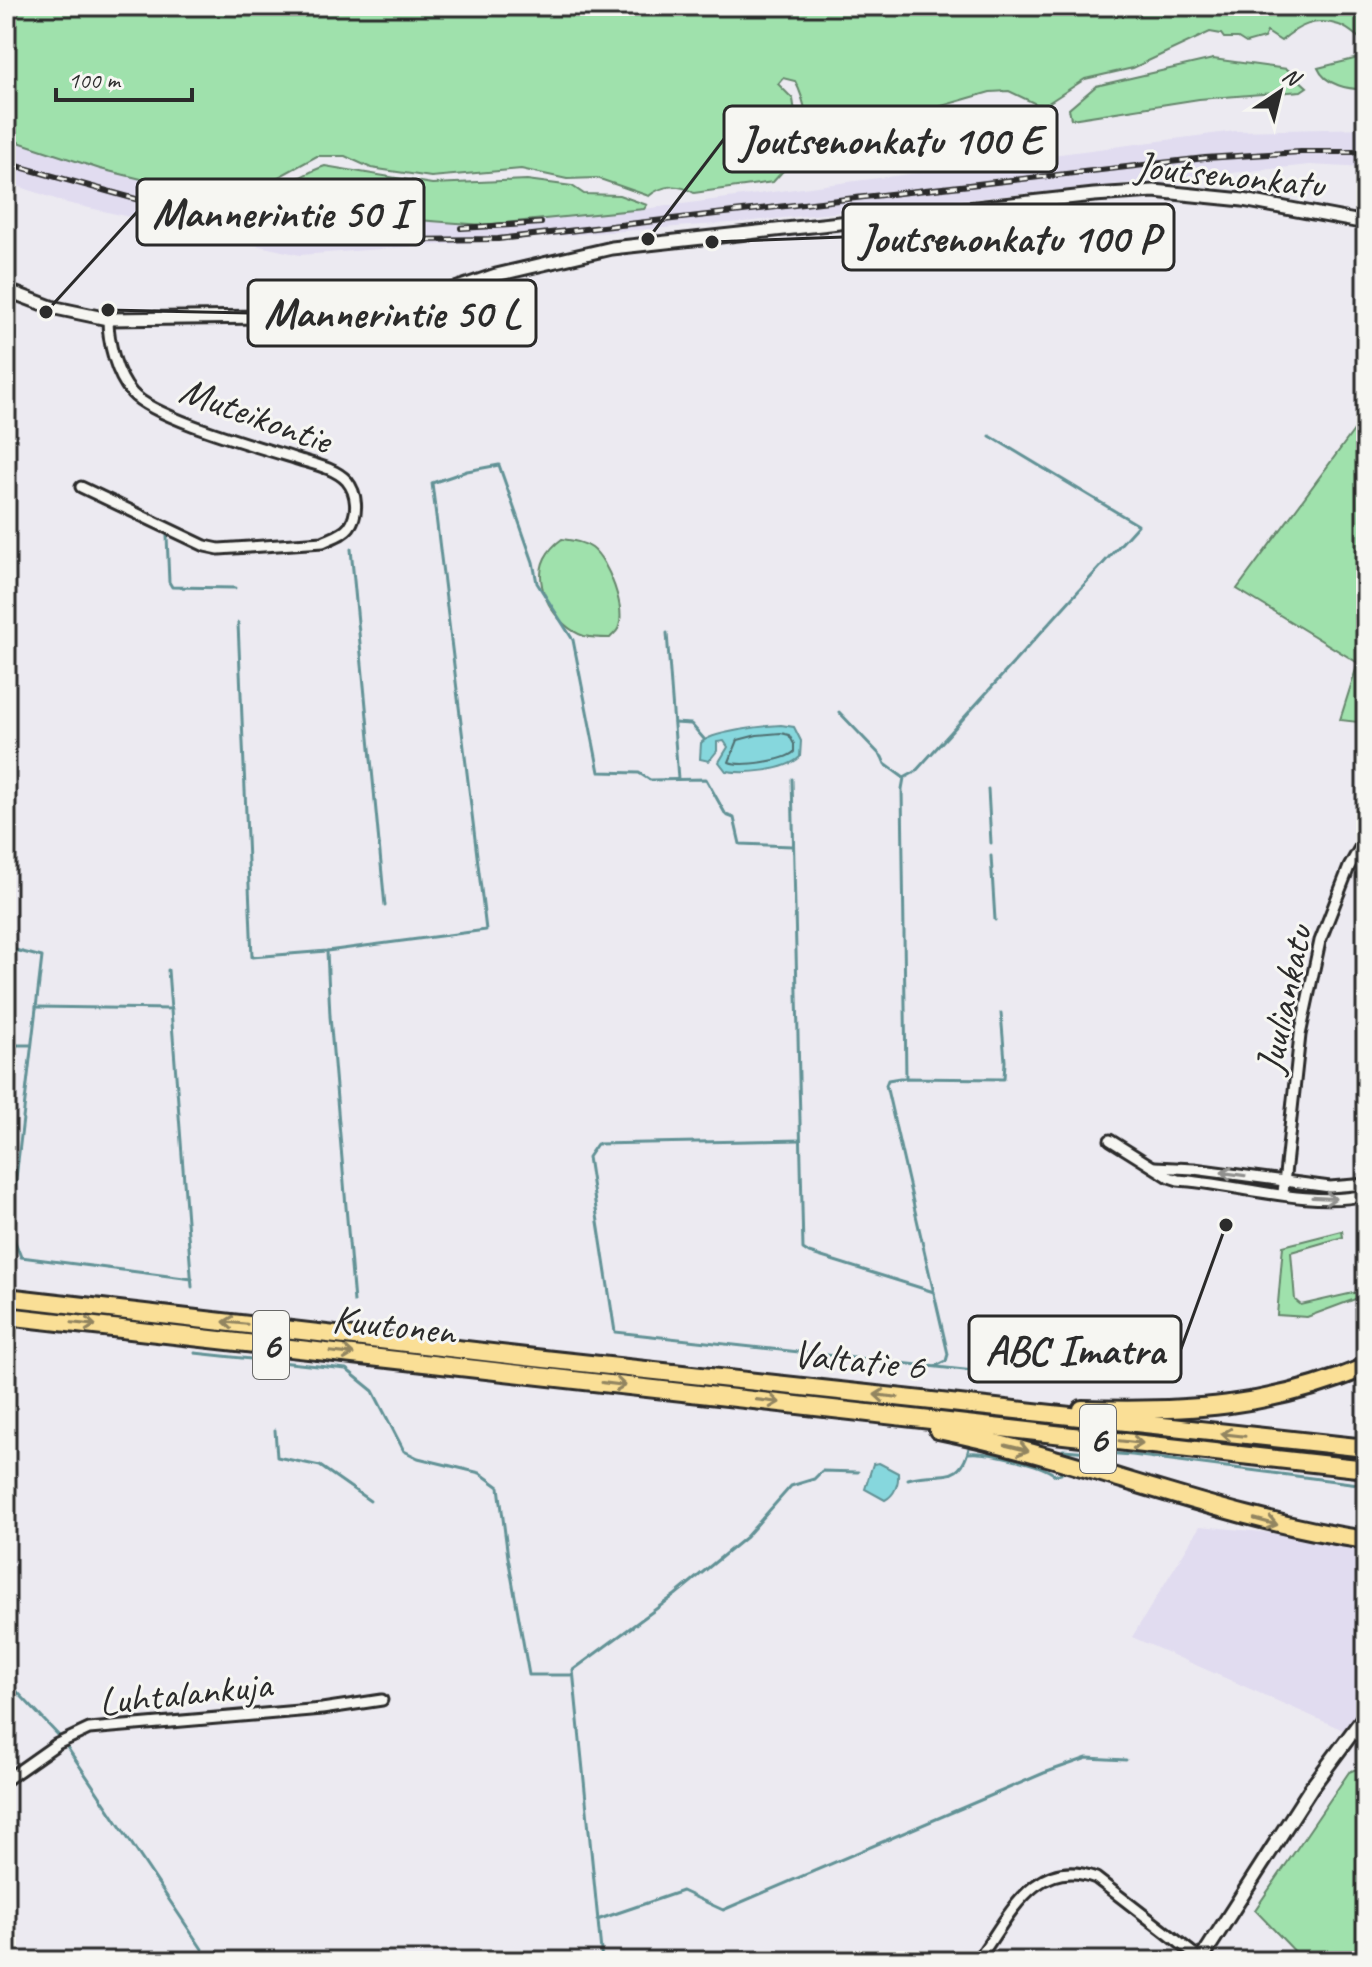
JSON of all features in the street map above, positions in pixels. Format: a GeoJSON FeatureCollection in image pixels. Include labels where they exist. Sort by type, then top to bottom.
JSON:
{"type":"FeatureCollection","features":[{"type":"Feature","properties":{"kind":"highway","name":"Kuutonen"},"geometry":{"type":"LineString","coordinates":[[6,1297],[536,1366]]}},
{"type":"Feature","properties":{"kind":"highway","name":"Kuutonen"},"geometry":{"type":"LineString","coordinates":[[6,1316],[536,1366]]}},
{"type":"Feature","properties":{"kind":"highway","name":"Valtatie 6"},"geometry":{"type":"LineString","coordinates":[[536,1366],[964,1405],[1366,1448]]}},
{"type":"Feature","properties":{"kind":"highway","name":"Valtatie 6"},"geometry":{"type":"LineString","coordinates":[[536,1366],[831,1409],[1366,1469]]}},
{"type":"Feature","properties":{"kind":"highway"},"geometry":{"type":"LineString","coordinates":[[964,1405],[1204,1409],[1284,1395],[1366,1367]]}},
{"type":"Feature","properties":{"kind":"highway"},"geometry":{"type":"LineString","coordinates":[[831,1409],[1015,1448],[1280,1525],[1366,1540]]}},
{"type":"Feature","properties":{"kind":"main road"},"geometry":{"type":"LineString","coordinates":[[1201,1960],[1311,1788],[1366,1715]]}},
{"type":"Feature","properties":{"kind":"street","name":"Joutsenonkatu"},"geometry":{"type":"LineString","coordinates":[[6,290],[51,307],[108,319],[347,316],[408,305],[528,266],[612,248],[1094,195],[1154,191],[1243,200],[1366,223]]}},
{"type":"Feature","properties":{"kind":"street","name":"Muteikontie"},"geometry":{"type":"LineString","coordinates":[[81,487],[205,546],[219,549],[323,542],[338,536],[349,526],[354,513],[356,499],[346,481],[324,467],[231,438],[154,409],[132,393],[108,341],[108,319]]}},
{"type":"Feature","properties":{"kind":"street","name":"Juuliankatu"},"geometry":{"type":"LineString","coordinates":[[1283,1193],[1300,1035],[1320,941],[1349,867],[1366,837]]}},
{"type":"Feature","properties":{"kind":"street"},"geometry":{"type":"LineString","coordinates":[[1110,1140],[1178,1180],[1334,1199],[1366,1195]]}},
{"type":"Feature","properties":{"kind":"street"},"geometry":{"type":"LineString","coordinates":[[1155,1167],[1194,1169],[1330,1187],[1366,1184]]}},
{"type":"Feature","properties":{"kind":"street","name":"Luhtalankuja"},"geometry":{"type":"LineString","coordinates":[[6,1780],[57,1744],[89,1729],[308,1711],[382,1700]]}},
{"type":"Feature","properties":{"kind":"street"},"geometry":{"type":"LineString","coordinates":[[977,1961],[1029,1889],[1048,1876],[1068,1872],[1080,1872],[1096,1878],[1201,1960]]}},
{"type":"Feature","properties":{"kind":"shaded area"},"geometry":{"type":"Polygon","coordinates":[[[1366,128],[1366,168],[1310,165],[743,222],[300,255],[67,203],[6,182],[6,138],[100,169],[483,225],[644,209],[1235,131],[1366,128]]]}},
{"type":"Feature","properties":{"kind":"shaded area"},"geometry":{"type":"Polygon","coordinates":[[[1200,1526],[1366,1542],[1366,1740],[1132,1637],[1200,1526]]]}},
{"type":"Feature","properties":{"kind":"green space"},"geometry":{"type":"Polygon","coordinates":[[[6,6],[1366,6],[1366,43],[1343,26],[1322,22],[1300,27],[1281,41],[1267,32],[1264,38],[1246,43],[1238,38],[1224,38],[1221,34],[1210,32],[1133,68],[1085,79],[1045,105],[1009,91],[990,92],[921,112],[867,139],[820,154],[810,147],[799,89],[795,81],[783,78],[778,84],[793,99],[801,151],[773,182],[694,193],[670,187],[659,189],[649,196],[597,178],[567,179],[521,169],[431,177],[371,168],[345,156],[317,156],[260,187],[285,184],[325,166],[432,184],[527,180],[572,186],[584,194],[619,195],[647,205],[644,209],[483,225],[261,208],[100,169],[6,138],[6,6]]]}},
{"type":"Feature","properties":{"kind":"green space"},"geometry":{"type":"Polygon","coordinates":[[[1366,56],[1366,89],[1338,85],[1326,79],[1318,68],[1366,56]]]}},
{"type":"Feature","properties":{"kind":"green space"},"geometry":{"type":"Polygon","coordinates":[[[1213,59],[1287,69],[1307,87],[1301,91],[1199,99],[1071,119],[1069,109],[1096,86],[1213,59]]]}},
{"type":"Feature","properties":{"kind":"green space"},"geometry":{"type":"Polygon","coordinates":[[[1366,414],[1366,723],[1340,720],[1358,663],[1237,589],[1366,414]]]}},
{"type":"Feature","properties":{"kind":"green space"},"geometry":{"type":"Polygon","coordinates":[[[562,539],[592,548],[610,574],[618,598],[620,621],[610,638],[587,637],[574,631],[564,624],[549,604],[541,581],[542,569],[548,552],[562,539]]]}},
{"type":"Feature","properties":{"kind":"green space"},"geometry":{"type":"Polygon","coordinates":[[[1342,1231],[1343,1237],[1291,1252],[1295,1300],[1301,1305],[1366,1290],[1366,1295],[1307,1317],[1277,1315],[1283,1246],[1342,1231]]]}},
{"type":"Feature","properties":{"kind":"green space"},"geometry":{"type":"Polygon","coordinates":[[[1366,1765],[1366,1961],[1304,1961],[1255,1910],[1349,1772],[1366,1765]]]}},
{"type":"Feature","properties":{"kind":"water"},"geometry":{"type":"Polygon","coordinates":[[[781,725],[794,727],[801,741],[800,757],[785,766],[754,772],[726,771],[719,762],[728,747],[724,741],[717,742],[717,751],[709,761],[700,759],[701,743],[706,739],[738,730],[781,725]]]}},
{"type":"Feature","properties":{"kind":"water"},"geometry":{"type":"Polygon","coordinates":[[[879,1463],[898,1473],[896,1488],[885,1500],[865,1489],[873,1464],[879,1463]]]}},
{"type":"Feature","properties":{"kind":"waterway"},"geometry":{"type":"LineString","coordinates":[[906,1078],[904,778],[915,772],[1138,525],[990,436]]}},
{"type":"Feature","properties":{"kind":"waterway"},"geometry":{"type":"LineString","coordinates":[[238,623],[252,957],[327,951],[486,930],[432,483],[467,471],[499,465],[533,562],[537,583],[573,640],[599,772],[639,773],[650,780],[706,779],[726,815],[734,818],[740,844],[792,846]]}},
{"type":"Feature","properties":{"kind":"waterway"},"geometry":{"type":"LineString","coordinates":[[167,536],[169,582],[172,587],[235,588]]}},
{"type":"Feature","properties":{"kind":"waterway"},"geometry":{"type":"LineString","coordinates":[[351,549],[385,906]]}},
{"type":"Feature","properties":{"kind":"waterway"},"geometry":{"type":"LineString","coordinates":[[667,633],[678,779]]}},
{"type":"Feature","properties":{"kind":"waterway"},"geometry":{"type":"LineString","coordinates":[[839,712],[885,764],[904,778]]}},
{"type":"Feature","properties":{"kind":"waterway"},"geometry":{"type":"LineString","coordinates":[[674,723],[691,724],[704,739]]}},
{"type":"Feature","properties":{"kind":"waterway"},"geometry":{"type":"LineString","coordinates":[[792,779],[803,1249],[934,1292]]}},
{"type":"Feature","properties":{"kind":"waterway"},"geometry":{"type":"LineString","coordinates":[[988,789],[991,843]]}},
{"type":"Feature","properties":{"kind":"waterway"},"geometry":{"type":"LineString","coordinates":[[991,856],[995,920]]}},
{"type":"Feature","properties":{"kind":"waterway"},"geometry":{"type":"LineString","coordinates":[[6,942],[15,950],[42,957],[10,1229],[21,1257],[192,1279]]}},
{"type":"Feature","properties":{"kind":"waterway"},"geometry":{"type":"LineString","coordinates":[[327,951],[354,1302]]}},
{"type":"Feature","properties":{"kind":"waterway"},"geometry":{"type":"LineString","coordinates":[[168,970],[192,1287]]}},
{"type":"Feature","properties":{"kind":"waterway"},"geometry":{"type":"LineString","coordinates":[[36,1007],[172,1009]]}},
{"type":"Feature","properties":{"kind":"waterway"},"geometry":{"type":"LineString","coordinates":[[936,1366],[946,1361],[948,1354],[886,1085],[888,1080],[900,1078],[1004,1079],[1001,1013]]}},
{"type":"Feature","properties":{"kind":"waterway"},"geometry":{"type":"LineString","coordinates":[[6,1045],[31,1045]]}},
{"type":"Feature","properties":{"kind":"waterway"},"geometry":{"type":"LineString","coordinates":[[801,1140],[597,1144],[588,1157],[615,1332],[983,1372],[984,1368],[1077,1379],[1083,1365],[1149,1348]]}},
{"type":"Feature","properties":{"kind":"waterway"},"geometry":{"type":"LineString","coordinates":[[195,1353],[346,1369],[373,1391],[404,1451],[418,1458],[480,1473],[499,1487],[529,1675],[573,1675]]}},
{"type":"Feature","properties":{"kind":"waterway"},"geometry":{"type":"LineString","coordinates":[[275,1430],[277,1457],[320,1466],[370,1501]]}},
{"type":"Feature","properties":{"kind":"waterway"},"geometry":{"type":"LineString","coordinates":[[908,1479],[955,1471],[966,1457],[970,1443]]}},
{"type":"Feature","properties":{"kind":"waterway"},"geometry":{"type":"LineString","coordinates":[[1063,1454],[1063,1450],[1132,1455],[1366,1485]]}},
{"type":"Feature","properties":{"kind":"waterway"},"geometry":{"type":"LineString","coordinates":[[969,1453],[1014,1459],[1055,1475],[1061,1474],[1064,1468]]}},
{"type":"Feature","properties":{"kind":"waterway"},"geometry":{"type":"LineString","coordinates":[[602,1961],[573,1670],[675,1595],[746,1537],[791,1486],[814,1479],[822,1471],[858,1472]]}},
{"type":"Feature","properties":{"kind":"waterway"},"geometry":{"type":"LineString","coordinates":[[6,1680],[61,1738]]}},
{"type":"Feature","properties":{"kind":"waterway"},"geometry":{"type":"LineString","coordinates":[[65,1744],[210,1961]]}},
{"type":"Feature","properties":{"kind":"waterway"},"geometry":{"type":"LineString","coordinates":[[597,1920],[682,1891],[723,1910],[1044,1773],[1087,1758],[1126,1760]]}},
{"type":"Feature","properties":{"kind":"railway"},"geometry":{"type":"LineString","coordinates":[[6,163],[215,221],[330,237],[406,240],[498,239],[1205,158],[1301,152],[1366,152]]}},
{"type":"Feature","properties":{"kind":"railway"},"geometry":{"type":"LineString","coordinates":[[195,204],[290,219],[397,227]]}},
{"type":"Feature","properties":{"kind":"railway"},"geometry":{"type":"LineString","coordinates":[[461,228],[541,223]]}},
{"type":"Feature","properties":{"kind":"place","name":"Joutsenonkatu 100 E"},"geometry":{"type":"Point","coordinates":[648,239]}},
{"type":"Feature","properties":{"kind":"place","name":"Joutsenonkatu 100 P"},"geometry":{"type":"Point","coordinates":[712,242]}},
{"type":"Feature","properties":{"kind":"place","name":"Mannerintie 50 L"},"geometry":{"type":"Point","coordinates":[108,310]}},
{"type":"Feature","properties":{"kind":"place","name":"Mannerintie 50 I"},"geometry":{"type":"Point","coordinates":[46,312]}},
{"type":"Feature","properties":{"kind":"place","name":"ABC Imatra"},"geometry":{"type":"Point","coordinates":[1226,1225]}}]}
